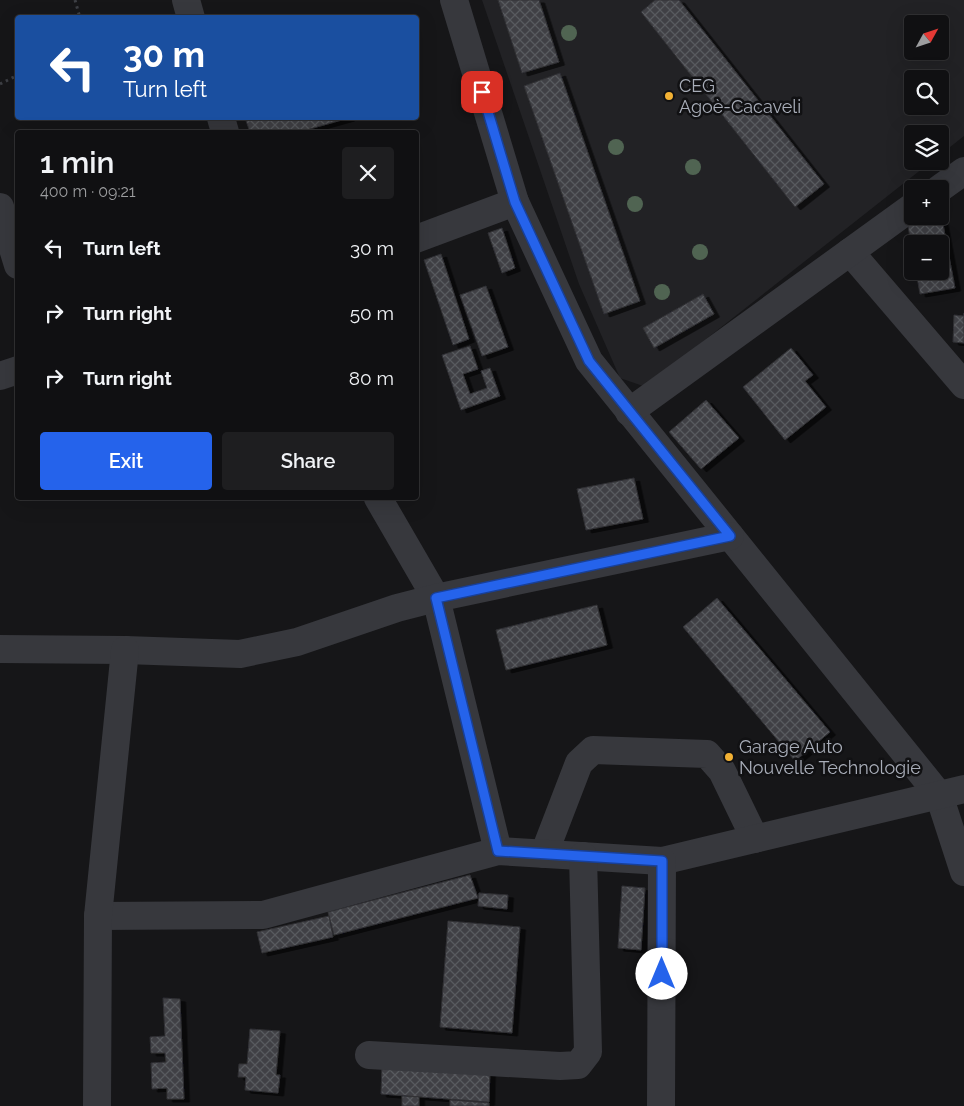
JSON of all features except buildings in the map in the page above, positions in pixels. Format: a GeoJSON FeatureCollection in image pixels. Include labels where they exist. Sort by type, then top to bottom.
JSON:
{"type":"FeatureCollection","features":[{"type":"Feature","properties":{"kind":"street"},"geometry":{"type":"LineString","coordinates":[[186,0],[190,15]]}},
{"type":"Feature","properties":{"kind":"street"},"geometry":{"type":"LineString","coordinates":[[454,0],[515,202],[589,361],[730,536],[951,792],[964,872]]}},
{"type":"Feature","properties":{"kind":"street"},"geometry":{"type":"LineString","coordinates":[[949,182],[964,171]]}},
{"type":"Feature","properties":{"kind":"street"},"geometry":{"type":"LineString","coordinates":[[419,238],[515,202]]}},
{"type":"Feature","properties":{"kind":"street"},"geometry":{"type":"LineString","coordinates":[[0,207],[15,255]]}},
{"type":"Feature","properties":{"kind":"street"},"geometry":{"type":"LineString","coordinates":[[629,412],[904,214]]}},
{"type":"Feature","properties":{"kind":"street"},"geometry":{"type":"LineString","coordinates":[[850,252],[964,385]]}},
{"type":"Feature","properties":{"kind":"street"},"geometry":{"type":"LineString","coordinates":[[0,376],[15,371]]}},
{"type":"Feature","properties":{"kind":"street"},"geometry":{"type":"LineString","coordinates":[[379,500],[436,598],[498,851]]}},
{"type":"Feature","properties":{"kind":"street"},"geometry":{"type":"LineString","coordinates":[[0,649],[125,650],[240,654],[297,642],[397,608],[436,598],[730,536]]}},
{"type":"Feature","properties":{"kind":"street"},"geometry":{"type":"LineString","coordinates":[[97,1106],[98,916],[125,650]]}},
{"type":"Feature","properties":{"kind":"street"},"geometry":{"type":"LineString","coordinates":[[544,854],[579,763],[593,750],[707,754],[722,771],[755,839]]}},
{"type":"Feature","properties":{"kind":"street"},"geometry":{"type":"LineString","coordinates":[[98,916],[263,915],[498,851],[662,861],[951,792]]}},
{"type":"Feature","properties":{"kind":"street"},"geometry":{"type":"LineString","coordinates":[[369,1055],[560,1066],[578,1064],[588,1052],[583,856]]}},
{"type":"Feature","properties":{"kind":"street"},"geometry":{"type":"LineString","coordinates":[[661,1106],[662,861]]}},
{"type":"Feature","properties":{"kind":"path"},"geometry":{"type":"LineString","coordinates":[[75,0],[79,15]]}},
{"type":"Feature","properties":{"kind":"path"},"geometry":{"type":"LineString","coordinates":[[0,84],[15,76]]}},
{"type":"Feature","properties":{"kind":"shaded area","name":"CEG Agoè-Cacaveli"},"geometry":{"type":"Polygon","coordinates":[[[482,0],[964,0],[964,136],[949,148],[949,125],[904,125],[904,170],[921,170],[908,180],[904,180],[904,183],[663,373],[643,386],[620,378],[579,284],[482,0]]]}},
{"type":"Feature","properties":{"kind":"place","name":"CEG Agoè-Cacaveli"},"geometry":{"type":"Point","coordinates":[669,96]}},
{"type":"Feature","properties":{"kind":"place","name":"Garage Auto Nouvelle Technologie"},"geometry":{"type":"Point","coordinates":[729,757]}},
{"type":"Feature","properties":{"kind":"route"},"geometry":{"type":"LineString","coordinates":[[482,92],[515,202],[589,361],[730,536],[436,598],[498,851],[662,861],[662,974]]}}]}
